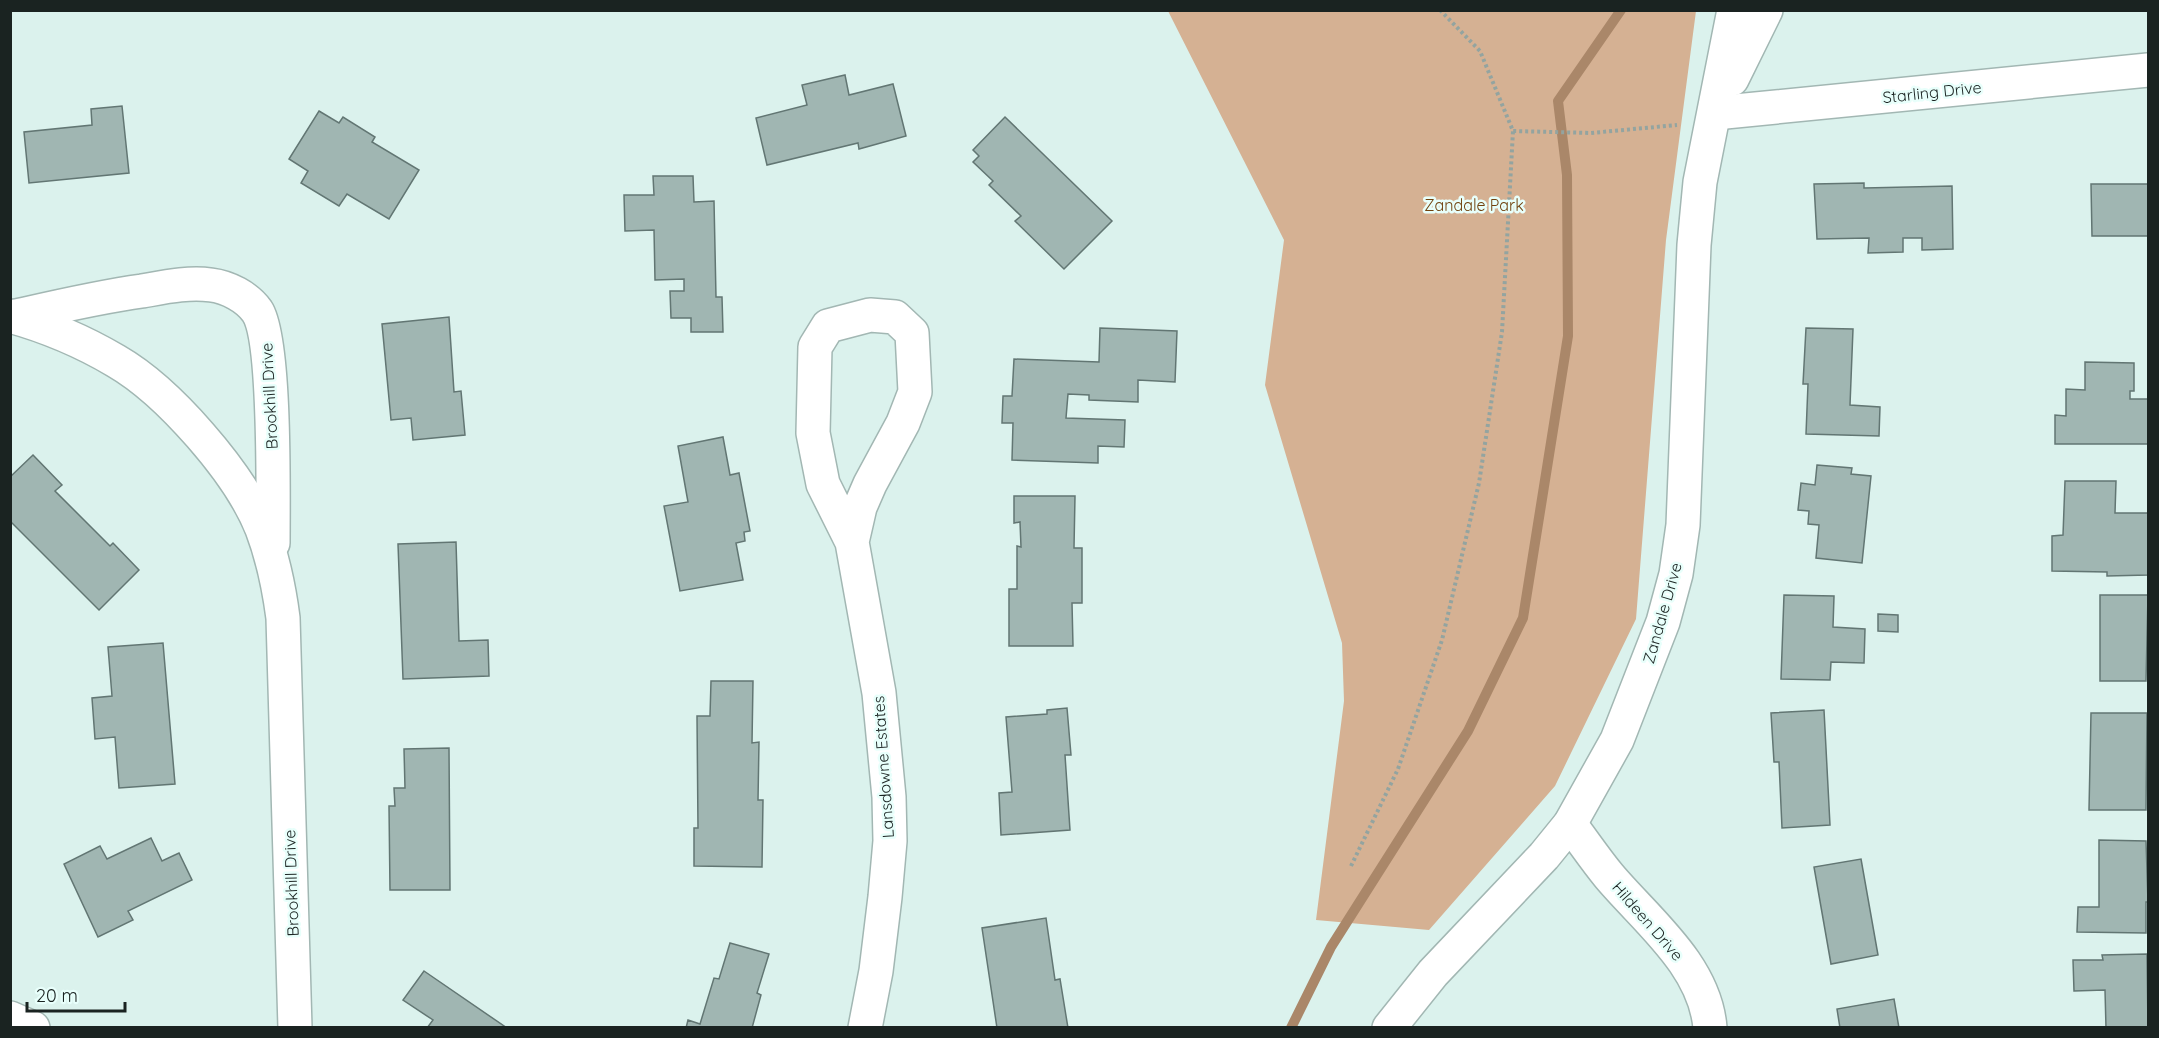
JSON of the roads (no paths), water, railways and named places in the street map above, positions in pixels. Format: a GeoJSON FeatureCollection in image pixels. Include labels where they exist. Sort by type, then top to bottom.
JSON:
{"type":"FeatureCollection","features":[{"type":"Feature","properties":{"kind":"street","name":"Zandale Drive"},"geometry":{"type":"LineString","coordinates":[[1389,1028],[1433,974],[1544,856],[1570,824],[1617,740],[1663,622],[1676,574],[1683,525],[1694,245],[1700,182],[1734,10]]}},
{"type":"Feature","properties":{"kind":"street","name":"Zandale Drive"},"geometry":{"type":"LineString","coordinates":[[1715,113],[1766,10]]}},
{"type":"Feature","properties":{"kind":"street","name":"Starling Drive"},"geometry":{"type":"LineString","coordinates":[[1715,113],[2148,70]]}},
{"type":"Feature","properties":{"kind":"street","name":"Brookhill Drive"},"geometry":{"type":"LineString","coordinates":[[11,317],[88,299],[182,285],[212,285],[238,293],[257,312],[267,335],[273,474],[273,559],[283,618],[295,1028]]}},
{"type":"Feature","properties":{"kind":"street","name":"Lansdowne Estates"},"geometry":{"type":"LineString","coordinates":[[852,542],[867,492],[888,447],[903,423],[915,392],[912,333],[895,316],[870,315],[828,326],[815,347],[813,433],[824,484],[852,542],[879,693],[889,797],[890,841],[885,897],[876,971],[865,1028]]}},
{"type":"Feature","properties":{"kind":"street","name":"Brookhill Drive"},"geometry":{"type":"LineString","coordinates":[[11,317],[50,329],[117,361],[162,395],[204,441],[242,490],[261,527],[273,559]]}},
{"type":"Feature","properties":{"kind":"street","name":"Hildeen Drive"},"geometry":{"type":"LineString","coordinates":[[1570,824],[1608,875],[1689,969],[1701,992],[1710,1028]]}},
{"type":"Feature","properties":{"kind":"street"},"geometry":{"type":"LineString","coordinates":[[10,1018],[33,1028]]}},
{"type":"Feature","properties":{"kind":"waterway"},"geometry":{"type":"LineString","coordinates":[[1291,1028],[1331,947],[1468,731],[1523,618],[1568,336],[1567,175],[1558,101],[1621,10]]}},
{"type":"Feature","properties":{"kind":"park label","name":"Zandale Park"},"geometry":{"type":"Point","coordinates":[1474,205]}}]}
